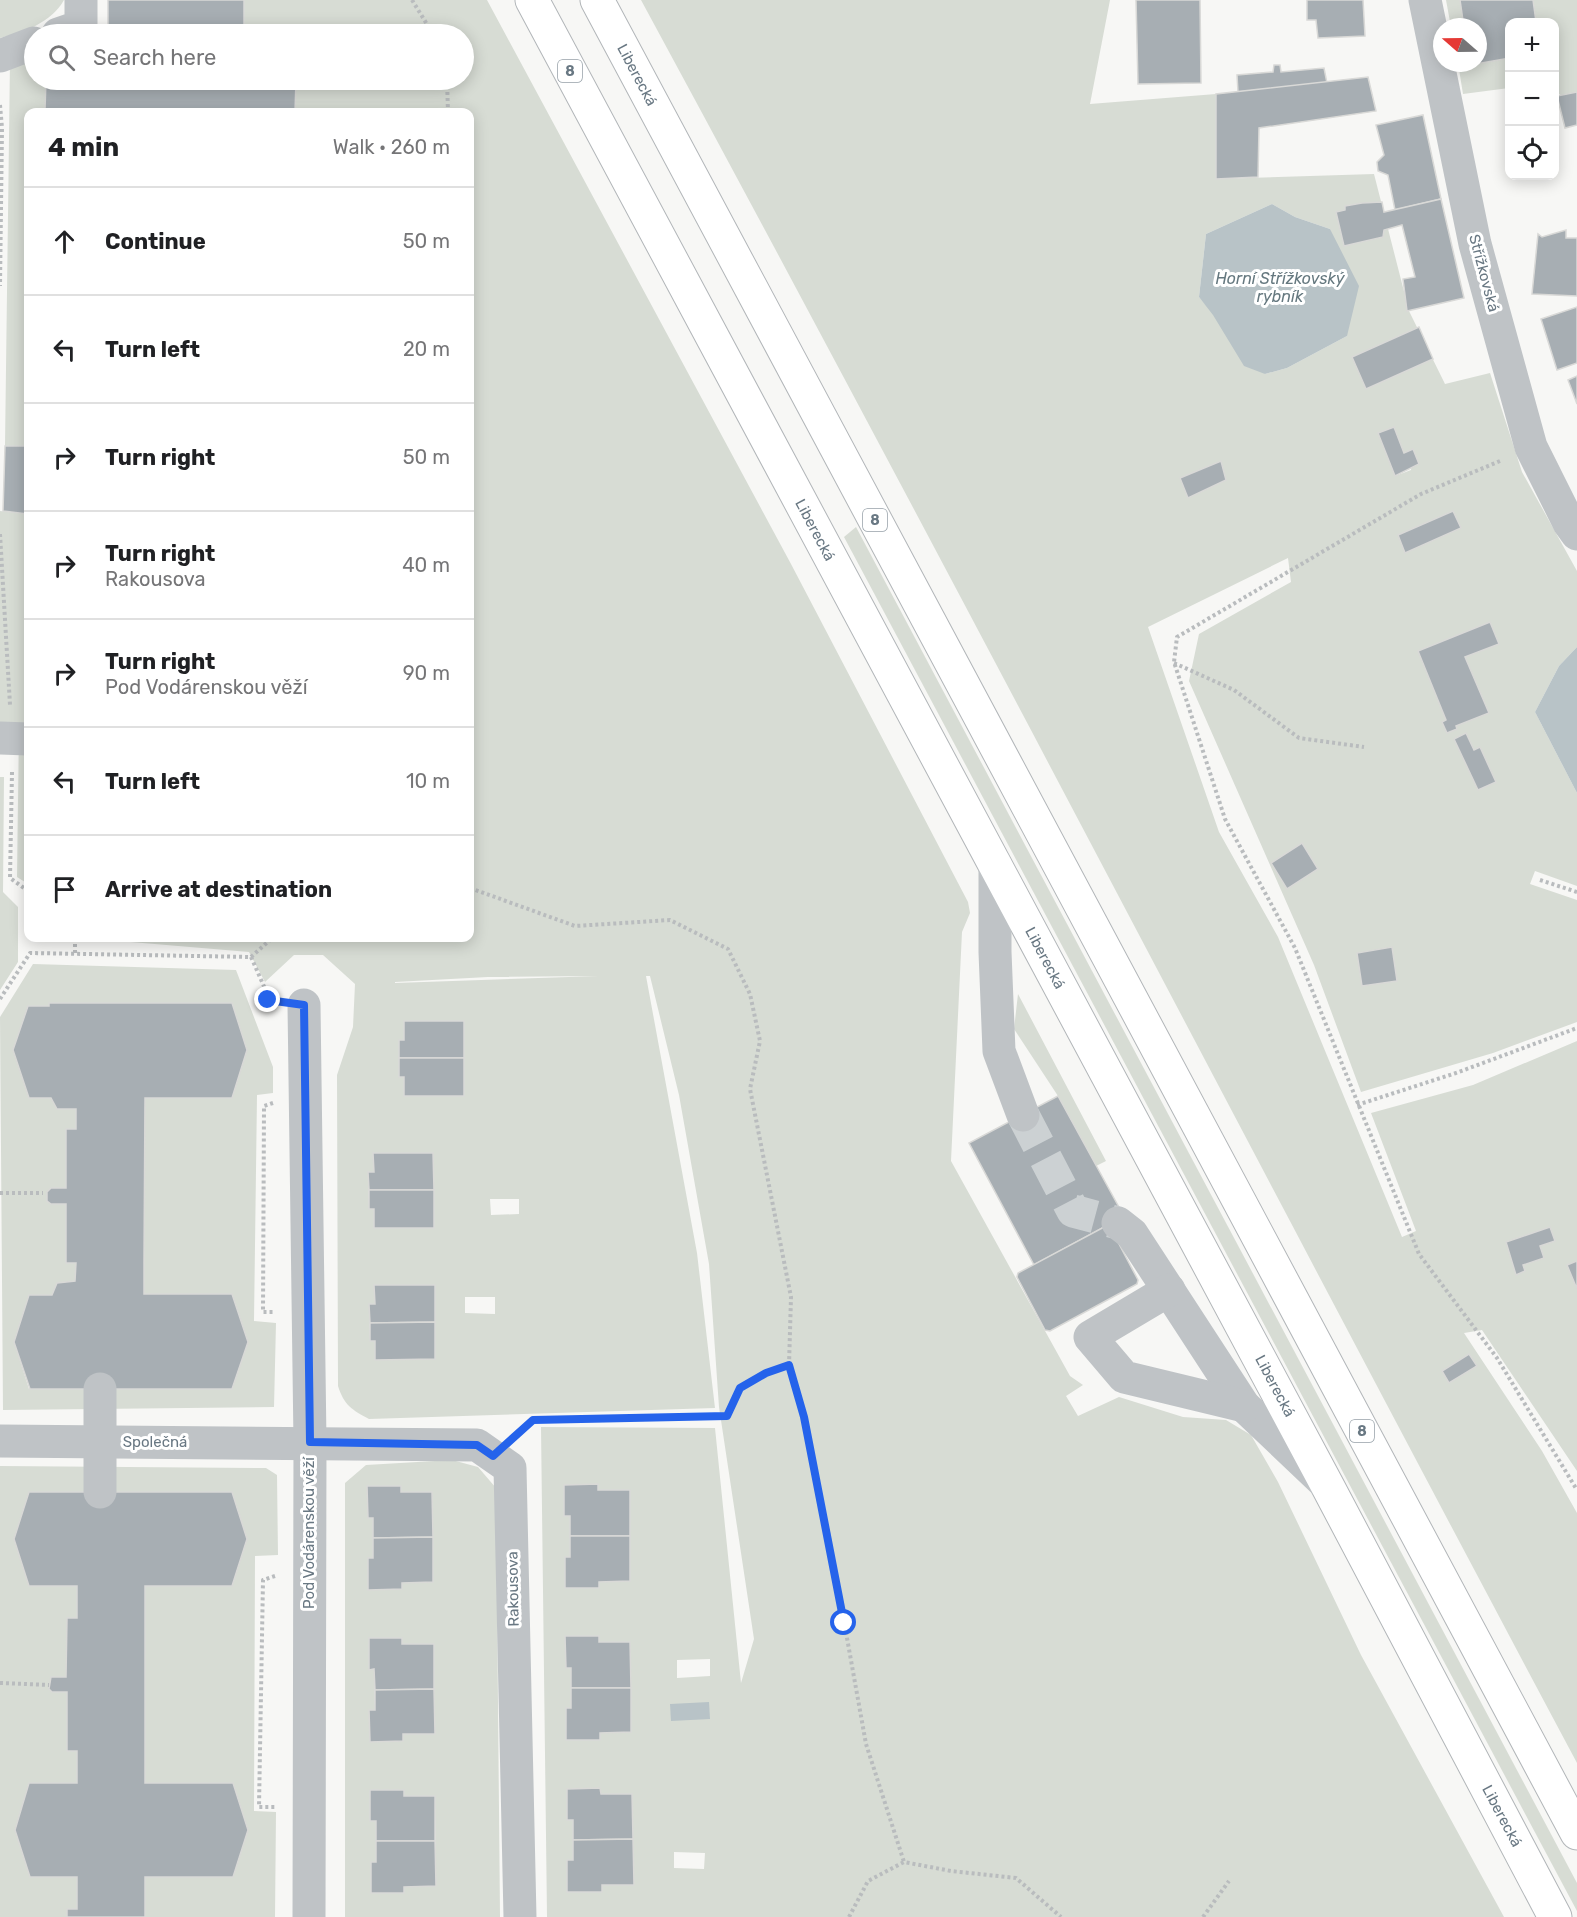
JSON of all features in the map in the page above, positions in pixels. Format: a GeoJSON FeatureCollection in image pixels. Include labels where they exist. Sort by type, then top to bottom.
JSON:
{"type":"FeatureCollection","features":[{"type":"Feature","properties":{"kind":"highway","name":"Liberecká"},"geometry":{"type":"LineString","coordinates":[[532,0],[1327,1485],[1555,1917]]}},
{"type":"Feature","properties":{"kind":"highway","name":"Liberecká"},"geometry":{"type":"LineString","coordinates":[[597,0],[1577,1833]]}},
{"type":"Feature","properties":{"kind":"street"},"geometry":{"type":"LineString","coordinates":[[81,0],[81,24]]}},
{"type":"Feature","properties":{"kind":"street","name":"Střížkovská"},"geometry":{"type":"LineString","coordinates":[[1425,0],[1475,244],[1532,447],[1569,523],[1577,534]]}},
{"type":"Feature","properties":{"kind":"street"},"geometry":{"type":"LineString","coordinates":[[0,56],[24,47]]}},
{"type":"Feature","properties":{"kind":"street"},"geometry":{"type":"LineString","coordinates":[[995,864],[994,952],[999,1051],[1023,1115]]}},
{"type":"Feature","properties":{"kind":"street","name":"Pod Vodárenskou věží"},"geometry":{"type":"LineString","coordinates":[[304,1005],[310,1442],[309,1917]]}},
{"type":"Feature","properties":{"kind":"street"},"geometry":{"type":"LineString","coordinates":[[1118,1223],[1132,1234],[1244,1406],[1327,1485]]}},
{"type":"Feature","properties":{"kind":"street"},"geometry":{"type":"LineString","coordinates":[[1169,1290],[1090,1337],[1124,1377],[1244,1406]]}},
{"type":"Feature","properties":{"kind":"street"},"geometry":{"type":"LineString","coordinates":[[100,1389],[100,1492]]}},
{"type":"Feature","properties":{"kind":"street","name":"Společná"},"geometry":{"type":"LineString","coordinates":[[0,1441],[310,1442]]}},
{"type":"Feature","properties":{"kind":"street","name":"Rakousova"},"geometry":{"type":"LineString","coordinates":[[310,1442],[477,1445],[510,1468],[520,1917]]}},
{"type":"Feature","properties":{"kind":"path"},"geometry":{"type":"LineString","coordinates":[[412,0],[427,24]]}},
{"type":"Feature","properties":{"kind":"path"},"geometry":{"type":"LineString","coordinates":[[447,90],[448,108]]}},
{"type":"Feature","properties":{"kind":"path"},"geometry":{"type":"LineString","coordinates":[[0,106],[0,286]]}},
{"type":"Feature","properties":{"kind":"path"},"geometry":{"type":"LineString","coordinates":[[1532,447],[1421,494],[1177,637],[1174,663],[1225,819],[1295,948],[1419,1254],[1497,1358],[1577,1490]]}},
{"type":"Feature","properties":{"kind":"path"},"geometry":{"type":"LineString","coordinates":[[0,534],[14,738],[10,878],[24,888]]}},
{"type":"Feature","properties":{"kind":"path"},"geometry":{"type":"LineString","coordinates":[[1174,663],[1234,690],[1299,738],[1364,747]]}},
{"type":"Feature","properties":{"kind":"path"},"geometry":{"type":"LineString","coordinates":[[1540,880],[1577,892]]}},
{"type":"Feature","properties":{"kind":"path"},"geometry":{"type":"LineString","coordinates":[[474,889],[575,926],[670,920],[728,949],[750,994],[760,1041],[750,1089],[791,1297],[789,1365],[804,1417],[814,1475],[828,1532],[866,1744],[904,1862]]}},
{"type":"Feature","properties":{"kind":"path"},"geometry":{"type":"LineString","coordinates":[[75,942],[75,954]]}},
{"type":"Feature","properties":{"kind":"path"},"geometry":{"type":"LineString","coordinates":[[0,999],[30,952],[251,957],[268,942]]}},
{"type":"Feature","properties":{"kind":"path"},"geometry":{"type":"LineString","coordinates":[[251,957],[268,1000],[304,1005]]}},
{"type":"Feature","properties":{"kind":"path"},"geometry":{"type":"LineString","coordinates":[[1357,1104],[1467,1069],[1577,1028]]}},
{"type":"Feature","properties":{"kind":"path"},"geometry":{"type":"LineString","coordinates":[[0,1193],[43,1193]]}},
{"type":"Feature","properties":{"kind":"path"},"geometry":{"type":"LineString","coordinates":[[493,1456],[533,1420],[727,1416],[740,1388],[766,1373],[789,1365]]}},
{"type":"Feature","properties":{"kind":"path"},"geometry":{"type":"LineString","coordinates":[[281,1807],[259,1807],[263,1580],[284,1574]]}},
{"type":"Feature","properties":{"kind":"path"},"geometry":{"type":"LineString","coordinates":[[0,1683],[49,1685]]}},
{"type":"Feature","properties":{"kind":"path"},"geometry":{"type":"LineString","coordinates":[[849,1917],[868,1881],[904,1862],[951,1871],[1016,1878],[1061,1917]]}},
{"type":"Feature","properties":{"kind":"path"},"geometry":{"type":"LineString","coordinates":[[1203,1917],[1229,1881]]}},
{"type":"Feature","properties":{"kind":"shaded area"},"geometry":{"type":"Polygon","coordinates":[[[0,0],[64,0],[59,8],[44,21],[38,24],[24,24],[24,30],[0,38],[0,0]]]}},
{"type":"Feature","properties":{"kind":"shaded area"},"geometry":{"type":"Polygon","coordinates":[[[244,0],[487,0],[791,564],[968,902],[970,913],[962,932],[951,1161],[1070,1376],[1083,1385],[1066,1396],[1078,1416],[1119,1397],[1183,1417],[1226,1420],[1251,1435],[1278,1482],[1361,1655],[1504,1917],[547,1917],[541,1427],[715,1428],[741,1683],[754,1639],[719,1407],[709,1264],[679,1095],[650,976],[646,976],[697,1253],[715,1408],[369,1419],[349,1406],[338,1386],[337,1075],[353,1027],[355,984],[323,955],[294,955],[265,982],[249,952],[131,942],[474,942],[474,108],[295,108],[296,90],[474,90],[474,24],[244,24],[244,0]],[[599,976],[488,977],[395,983],[599,976]],[[404,1021],[404,1040],[399,1040],[399,1076],[404,1077],[405,1096],[464,1096],[463,1021],[404,1021]],[[374,1153],[374,1172],[368,1173],[369,1208],[434,1227],[433,1153],[374,1153]],[[490,1199],[491,1215],[519,1214],[519,1199],[490,1199]],[[375,1285],[375,1304],[369,1304],[370,1340],[375,1341],[376,1360],[435,1359],[434,1285],[375,1285]],[[465,1297],[465,1313],[495,1314],[495,1297],[465,1297]],[[597,1484],[564,1485],[564,1516],[570,1516],[570,1557],[565,1557],[565,1588],[598,1588],[599,1582],[630,1581],[630,1490],[598,1490],[597,1484]],[[565,1636],[566,1668],[571,1668],[571,1708],[566,1709],[566,1740],[600,1740],[600,1733],[631,1732],[631,1688],[599,1642],[599,1636],[565,1636]],[[710,1659],[677,1660],[677,1678],[710,1676],[710,1659]],[[600,1788],[567,1789],[567,1819],[573,1820],[573,1860],[602,1885],[633,1885],[632,1794],[601,1794],[600,1788]],[[674,1852],[674,1868],[704,1869],[705,1853],[674,1852]]]}},
{"type":"Feature","properties":{"kind":"shaded area"},"geometry":{"type":"Polygon","coordinates":[[[641,0],[1110,0],[1090,104],[1216,94],[1216,179],[1374,174],[1409,311],[1445,384],[1490,373],[1522,472],[1577,571],[1577,647],[1559,666],[1535,712],[1577,793],[1577,886],[1535,871],[1530,884],[1577,900],[1577,1022],[1493,1053],[1361,1092],[1314,965],[1189,681],[1199,634],[1291,582],[1288,558],[1148,627],[1219,832],[1278,937],[1402,1237],[1416,1231],[1371,1113],[1473,1085],[1577,1041],[1577,1471],[1482,1330],[1464,1333],[1542,1451],[1577,1513],[1577,1763],[994,660],[641,0]],[[1272,204],[1206,234],[1199,297],[1265,374],[1287,368],[1347,336],[1330,229],[1295,217],[1272,204]],[[1394,427],[1378,433],[1395,476],[1411,470],[1413,449],[1404,453],[1394,427]],[[1220,462],[1180,478],[1188,497],[1225,480],[1220,462]],[[1453,511],[1399,535],[1461,528],[1453,511]]]}},
{"type":"Feature","properties":{"kind":"shaded area"},"geometry":{"type":"Polygon","coordinates":[[[1446,0],[1577,0],[1577,93],[1562,96],[1559,94],[1559,18],[1505,18],[1505,89],[1463,94],[1459,72],[1487,72],[1487,18],[1449,18],[1446,0]]]}},
{"type":"Feature","properties":{"kind":"shaded area"},"geometry":{"type":"Polygon","coordinates":[[[24,56],[24,90],[46,90],[45,108],[24,108],[24,446],[5,446],[10,60],[24,56]]]}},
{"type":"Feature","properties":{"kind":"shaded area"},"geometry":{"type":"Polygon","coordinates":[[[0,511],[24,514],[24,881],[17,877],[19,726],[0,726],[0,511]]]}},
{"type":"Feature","properties":{"kind":"shaded area"},"geometry":{"type":"Polygon","coordinates":[[[856,527],[1577,1883],[1577,1911],[844,537],[856,527]]]}},
{"type":"Feature","properties":{"kind":"shaded area"},"geometry":{"type":"Polygon","coordinates":[[[0,777],[4,777],[3,892],[18,907],[18,962],[0,990],[0,777]]]}},
{"type":"Feature","properties":{"kind":"shaded area"},"geometry":{"type":"Polygon","coordinates":[[[33,964],[236,970],[273,1067],[273,1093],[257,1095],[254,1321],[276,1323],[274,1407],[3,1410],[0,1017],[33,964]],[[49,1003],[49,1006],[28,1006],[13,1050],[51,1098],[76,1109],[76,1129],[66,1129],[66,1188],[51,1188],[47,1192],[51,1204],[66,1204],[66,1263],[76,1263],[75,1281],[57,1283],[52,1295],[29,1295],[14,1342],[29,1389],[232,1389],[248,1342],[144,1294],[145,1098],[232,1097],[247,1050],[232,1003],[49,1003]]]}},
{"type":"Feature","properties":{"kind":"shaded area"},"geometry":{"type":"Polygon","coordinates":[[[1018,994],[1106,1161],[1096,1166],[1058,1096],[1014,1029],[1018,994]]]}},
{"type":"Feature","properties":{"kind":"shaded area"},"geometry":{"type":"Polygon","coordinates":[[[452,1460],[478,1467],[496,1488],[500,1917],[345,1917],[345,1483],[366,1465],[452,1460]],[[367,1486],[368,1517],[373,1518],[373,1558],[368,1559],[368,1589],[401,1589],[402,1583],[433,1582],[432,1492],[401,1492],[367,1486]],[[369,1638],[369,1669],[374,1669],[375,1710],[369,1711],[370,1742],[402,1741],[403,1734],[434,1734],[434,1644],[402,1644],[402,1638],[369,1638]],[[370,1790],[370,1821],[376,1821],[376,1862],[371,1862],[371,1893],[404,1893],[404,1887],[436,1886],[435,1796],[404,1796],[403,1790],[370,1790]]]}},
{"type":"Feature","properties":{"kind":"shaded area"},"geometry":{"type":"Polygon","coordinates":[[[0,1466],[266,1468],[277,1475],[278,1555],[255,1556],[254,1811],[276,1812],[275,1917],[145,1917],[145,1877],[233,1877],[248,1830],[233,1783],[145,1783],[145,1586],[232,1585],[247,1539],[232,1492],[29,1492],[77,1586],[77,1618],[67,1618],[66,1677],[51,1677],[49,1689],[52,1692],[67,1692],[67,1751],[77,1751],[77,1783],[29,1783],[15,1830],[30,1877],[77,1877],[77,1909],[67,1910],[67,1917],[0,1917],[0,1466]]]}},
{"type":"Feature","properties":{"kind":"water","name":"Horní Střížkovský rybník"},"geometry":{"type":"Polygon","coordinates":[[[1272,204],[1295,217],[1330,229],[1359,286],[1347,336],[1287,368],[1265,374],[1244,366],[1213,315],[1199,297],[1206,234],[1272,204]]]}},
{"type":"Feature","properties":{"kind":"water"},"geometry":{"type":"Polygon","coordinates":[[[1577,647],[1577,793],[1535,712],[1559,666],[1577,647]]]}},
{"type":"Feature","properties":{"kind":"water"},"geometry":{"type":"Polygon","coordinates":[[[709,1702],[710,1719],[671,1721],[670,1704],[709,1702]]]}},
{"type":"Feature","properties":{"kind":"building"},"geometry":{"type":"Polygon","coordinates":[[[108,0],[244,0],[244,24],[108,24],[108,0]]]}},
{"type":"Feature","properties":{"kind":"building"},"geometry":{"type":"Polygon","coordinates":[[[1136,0],[1200,0],[1201,83],[1138,84],[1136,0]]]}},
{"type":"Feature","properties":{"kind":"building"},"geometry":{"type":"Polygon","coordinates":[[[1307,0],[1363,0],[1365,36],[1318,38],[1316,20],[1307,20],[1307,0]]]}},
{"type":"Feature","properties":{"kind":"building"},"geometry":{"type":"Polygon","coordinates":[[[1460,0],[1533,0],[1535,18],[1505,18],[1505,59],[1487,62],[1487,18],[1463,18],[1460,0]]]}},
{"type":"Feature","properties":{"kind":"building"},"geometry":{"type":"Polygon","coordinates":[[[1274,65],[1280,65],[1281,72],[1324,68],[1327,83],[1238,92],[1237,75],[1273,72],[1274,65]]]}},
{"type":"Feature","properties":{"kind":"building"},"geometry":{"type":"Polygon","coordinates":[[[1368,77],[1376,111],[1259,128],[1258,177],[1216,179],[1216,94],[1368,77]]]}},
{"type":"Feature","properties":{"kind":"building"},"geometry":{"type":"Polygon","coordinates":[[[46,90],[296,90],[295,108],[45,108],[46,90]]]}},
{"type":"Feature","properties":{"kind":"building"},"geometry":{"type":"Polygon","coordinates":[[[1577,92],[1577,125],[1565,128],[1559,96],[1577,92]]]}},
{"type":"Feature","properties":{"kind":"building"},"geometry":{"type":"Polygon","coordinates":[[[1423,115],[1441,199],[1395,210],[1388,175],[1378,171],[1377,162],[1384,155],[1376,125],[1423,115]]]}},
{"type":"Feature","properties":{"kind":"building"},"geometry":{"type":"Polygon","coordinates":[[[1441,199],[1464,298],[1407,311],[1403,279],[1415,277],[1402,225],[1384,230],[1383,237],[1344,246],[1336,212],[1345,210],[1345,206],[1382,202],[1384,212],[1441,199]]]}},
{"type":"Feature","properties":{"kind":"building"},"geometry":{"type":"Polygon","coordinates":[[[1566,230],[1566,238],[1577,238],[1577,296],[1532,294],[1538,234],[1542,237],[1566,230]]]}},
{"type":"Feature","properties":{"kind":"building"},"geometry":{"type":"Polygon","coordinates":[[[1577,307],[1577,363],[1557,370],[1541,319],[1577,307]]]}},
{"type":"Feature","properties":{"kind":"building"},"geometry":{"type":"Polygon","coordinates":[[[1419,327],[1433,359],[1366,389],[1352,357],[1419,327]]]}},
{"type":"Feature","properties":{"kind":"building"},"geometry":{"type":"Polygon","coordinates":[[[1577,376],[1577,404],[1568,380],[1577,376]]]}},
{"type":"Feature","properties":{"kind":"building"},"geometry":{"type":"Polygon","coordinates":[[[1394,427],[1404,453],[1413,449],[1419,464],[1395,476],[1378,433],[1394,427]]]}},
{"type":"Feature","properties":{"kind":"building"},"geometry":{"type":"Polygon","coordinates":[[[5,446],[24,446],[24,514],[3,511],[5,446]]]}},
{"type":"Feature","properties":{"kind":"building"},"geometry":{"type":"Polygon","coordinates":[[[1221,461],[1226,480],[1188,498],[1180,478],[1221,461]]]}},
{"type":"Feature","properties":{"kind":"building"},"geometry":{"type":"Polygon","coordinates":[[[1453,511],[1461,528],[1405,553],[1398,535],[1453,511]]]}},
{"type":"Feature","properties":{"kind":"building"},"geometry":{"type":"Polygon","coordinates":[[[1490,622],[1499,644],[1465,657],[1489,713],[1456,726],[1457,729],[1447,733],[1442,722],[1446,720],[1418,651],[1490,622]]]}},
{"type":"Feature","properties":{"kind":"building"},"geometry":{"type":"Polygon","coordinates":[[[1466,733],[1474,750],[1480,747],[1496,782],[1478,790],[1454,739],[1466,733]]]}},
{"type":"Feature","properties":{"kind":"building"},"geometry":{"type":"Polygon","coordinates":[[[1302,843],[1318,869],[1287,889],[1271,863],[1302,843]]]}},
{"type":"Feature","properties":{"kind":"building"},"geometry":{"type":"Polygon","coordinates":[[[1392,947],[1397,981],[1362,986],[1357,953],[1392,947]]]}},
{"type":"Feature","properties":{"kind":"building"},"geometry":{"type":"Polygon","coordinates":[[[49,1003],[232,1003],[247,1050],[232,1098],[145,1098],[144,1294],[232,1294],[248,1342],[232,1389],[30,1389],[14,1342],[29,1295],[52,1295],[57,1283],[75,1281],[76,1263],[66,1263],[66,1204],[51,1204],[47,1201],[47,1192],[51,1188],[66,1188],[66,1129],[76,1129],[76,1109],[57,1109],[51,1098],[29,1098],[13,1050],[28,1006],[49,1006],[49,1003]]]}},
{"type":"Feature","properties":{"kind":"building"},"geometry":{"type":"Polygon","coordinates":[[[404,1021],[464,1021],[464,1058],[399,1058],[399,1040],[404,1040],[404,1021]]]}},
{"type":"Feature","properties":{"kind":"building"},"geometry":{"type":"Polygon","coordinates":[[[399,1058],[464,1058],[464,1096],[404,1096],[404,1077],[399,1077],[399,1058]]]}},
{"type":"Feature","properties":{"kind":"building"},"geometry":{"type":"Polygon","coordinates":[[[1058,1096],[1126,1220],[1106,1226],[1034,1265],[969,1143],[1058,1096]]]}},
{"type":"Feature","properties":{"kind":"building"},"geometry":{"type":"Polygon","coordinates":[[[373,1153],[433,1153],[434,1190],[369,1190],[368,1172],[374,1172],[373,1153]]]}},
{"type":"Feature","properties":{"kind":"building"},"geometry":{"type":"Polygon","coordinates":[[[369,1190],[434,1190],[434,1228],[374,1228],[374,1209],[369,1209],[369,1190]]]}},
{"type":"Feature","properties":{"kind":"building"},"geometry":{"type":"Polygon","coordinates":[[[1106,1226],[1110,1227],[1138,1280],[1137,1284],[1050,1331],[1045,1330],[1017,1277],[1018,1273],[1106,1226]]]}},
{"type":"Feature","properties":{"kind":"building"},"geometry":{"type":"Polygon","coordinates":[[[1550,1227],[1555,1241],[1540,1246],[1544,1258],[1523,1265],[1525,1271],[1516,1275],[1506,1242],[1550,1227]]]}},
{"type":"Feature","properties":{"kind":"building"},"geometry":{"type":"Polygon","coordinates":[[[1577,1261],[1577,1289],[1567,1265],[1577,1261]]]}},
{"type":"Feature","properties":{"kind":"building"},"geometry":{"type":"Polygon","coordinates":[[[374,1285],[435,1285],[435,1322],[370,1323],[369,1304],[375,1304],[374,1285]]]}},
{"type":"Feature","properties":{"kind":"building"},"geometry":{"type":"Polygon","coordinates":[[[435,1322],[435,1359],[375,1360],[375,1341],[370,1341],[370,1323],[435,1322]]]}},
{"type":"Feature","properties":{"kind":"building"},"geometry":{"type":"Polygon","coordinates":[[[1469,1354],[1477,1366],[1449,1383],[1442,1371],[1469,1354]]]}},
{"type":"Feature","properties":{"kind":"building"},"geometry":{"type":"Polygon","coordinates":[[[598,1484],[598,1490],[630,1490],[630,1536],[570,1536],[570,1516],[564,1516],[564,1485],[598,1484]]]}},
{"type":"Feature","properties":{"kind":"building"},"geometry":{"type":"Polygon","coordinates":[[[367,1486],[401,1486],[401,1492],[432,1492],[433,1537],[373,1538],[373,1518],[368,1518],[367,1486]]]}},
{"type":"Feature","properties":{"kind":"building"},"geometry":{"type":"Polygon","coordinates":[[[29,1492],[232,1492],[247,1539],[232,1586],[145,1586],[145,1783],[233,1783],[248,1830],[233,1877],[145,1877],[145,1917],[67,1917],[67,1909],[77,1909],[77,1877],[30,1877],[15,1830],[29,1783],[77,1783],[77,1751],[67,1751],[67,1692],[52,1692],[49,1689],[51,1677],[66,1677],[67,1618],[77,1618],[77,1586],[29,1586],[14,1539],[29,1492]]]}},
{"type":"Feature","properties":{"kind":"building"},"geometry":{"type":"Polygon","coordinates":[[[570,1536],[630,1536],[630,1581],[599,1582],[599,1588],[565,1588],[565,1557],[570,1557],[570,1536]]]}},
{"type":"Feature","properties":{"kind":"building"},"geometry":{"type":"Polygon","coordinates":[[[433,1537],[433,1582],[402,1583],[402,1589],[368,1590],[368,1558],[373,1558],[373,1538],[433,1537]]]}},
{"type":"Feature","properties":{"kind":"building"},"geometry":{"type":"Polygon","coordinates":[[[565,1636],[599,1636],[599,1642],[630,1642],[631,1688],[571,1688],[571,1668],[566,1668],[565,1636]]]}},
{"type":"Feature","properties":{"kind":"building"},"geometry":{"type":"Polygon","coordinates":[[[369,1638],[402,1638],[402,1644],[434,1644],[434,1689],[375,1690],[374,1669],[369,1670],[369,1638]]]}},
{"type":"Feature","properties":{"kind":"building"},"geometry":{"type":"Polygon","coordinates":[[[571,1688],[631,1688],[631,1732],[600,1733],[600,1740],[566,1740],[566,1708],[571,1708],[571,1688]]]}},
{"type":"Feature","properties":{"kind":"building"},"geometry":{"type":"Polygon","coordinates":[[[434,1689],[435,1734],[403,1734],[403,1741],[370,1742],[369,1710],[375,1710],[375,1690],[434,1689]]]}},
{"type":"Feature","properties":{"kind":"building"},"geometry":{"type":"Polygon","coordinates":[[[600,1788],[601,1794],[632,1794],[633,1839],[573,1840],[573,1820],[567,1820],[567,1789],[600,1788]]]}},
{"type":"Feature","properties":{"kind":"building"},"geometry":{"type":"Polygon","coordinates":[[[370,1790],[404,1790],[404,1796],[435,1796],[435,1841],[376,1841],[376,1821],[370,1821],[370,1790]]]}},
{"type":"Feature","properties":{"kind":"building"},"geometry":{"type":"Polygon","coordinates":[[[633,1839],[634,1885],[602,1885],[602,1892],[567,1892],[567,1860],[573,1860],[573,1840],[633,1839]]]}},
{"type":"Feature","properties":{"kind":"building"},"geometry":{"type":"Polygon","coordinates":[[[376,1841],[435,1841],[436,1886],[404,1887],[404,1893],[371,1893],[371,1862],[376,1862],[376,1841]]]}},
{"type":"Feature","properties":{"kind":"tunnel"},"geometry":{"type":"LineString","coordinates":[[1023,1115],[1073,1211],[1118,1223]]}},
{"type":"Feature","properties":{"kind":"route"},"geometry":{"type":"LineString","coordinates":[[268,1000],[304,1005],[310,1442],[477,1445],[493,1456],[533,1420],[727,1416],[740,1388],[766,1373],[789,1365],[804,1417],[844,1623]]}}]}
